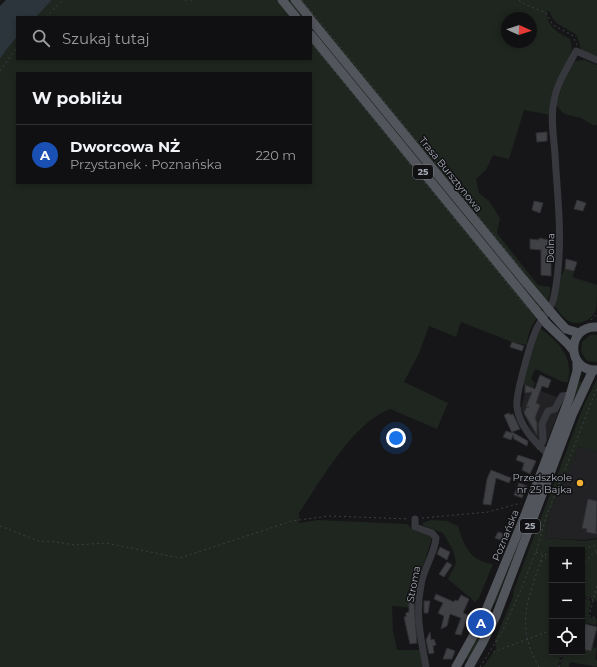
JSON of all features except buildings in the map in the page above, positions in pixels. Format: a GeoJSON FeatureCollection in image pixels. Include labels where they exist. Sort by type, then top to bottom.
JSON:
{"type":"FeatureCollection","features":[{"type":"Feature","properties":{"kind":"main road"},"geometry":{"type":"LineString","coordinates":[[282,0],[295,16]]}},
{"type":"Feature","properties":{"kind":"main road"},"geometry":{"type":"LineString","coordinates":[[295,0],[308,16]]}},
{"type":"Feature","properties":{"kind":"main road","name":"Trasa Bursztynowa"},"geometry":{"type":"LineString","coordinates":[[312,21],[555,317],[566,329],[579,333]]}},
{"type":"Feature","properties":{"kind":"main road","name":"Trasa Bursztynowa"},"geometry":{"type":"LineString","coordinates":[[312,36],[547,324],[573,350]]}},
{"type":"Feature","properties":{"kind":"main road"},"geometry":{"type":"LineString","coordinates":[[573,350],[575,339],[579,333],[595,321]]}},
{"type":"Feature","properties":{"kind":"main road","name":"25"},"geometry":{"type":"LineString","coordinates":[[573,350],[577,361],[582,367],[595,370]]}},
{"type":"Feature","properties":{"kind":"main road","name":"Poznańska"},"geometry":{"type":"LineString","coordinates":[[456,667],[470,644],[488,608],[530,503],[570,395],[577,371],[577,361]]}},
{"type":"Feature","properties":{"kind":"main road","name":"Poznańska"},"geometry":{"type":"LineString","coordinates":[[469,667],[486,637],[497,612],[576,406],[595,370]]}},
{"type":"Feature","properties":{"kind":"street"},"geometry":{"type":"LineString","coordinates":[[576,51],[597,60]]}},
{"type":"Feature","properties":{"kind":"street","name":"Dolna"},"geometry":{"type":"LineString","coordinates":[[548,454],[540,447],[528,432],[520,418],[517,407],[518,394],[538,326],[553,302],[560,270],[561,234],[553,110],[556,93],[576,51]]}},
{"type":"Feature","properties":{"kind":"street"},"geometry":{"type":"LineString","coordinates":[[540,447],[543,440],[542,424],[548,410],[555,409],[562,396],[570,395]]}},
{"type":"Feature","properties":{"kind":"street","name":"Stroma"},"geometry":{"type":"LineString","coordinates":[[415,519],[415,527],[432,533],[436,538],[421,585],[418,610],[419,629],[426,667]]}},
{"type":"Feature","properties":{"kind":"street"},"geometry":{"type":"LineString","coordinates":[[488,608],[497,612]]}},
{"type":"Feature","properties":{"kind":"path"},"geometry":{"type":"LineString","coordinates":[[47,16],[63,0]]}},
{"type":"Feature","properties":{"kind":"path"},"geometry":{"type":"LineString","coordinates":[[185,0],[193,0]]}},
{"type":"Feature","properties":{"kind":"path"},"geometry":{"type":"LineString","coordinates":[[302,0],[526,275]]}},
{"type":"Feature","properties":{"kind":"path"},"geometry":{"type":"LineString","coordinates":[[519,0],[524,4],[540,9],[546,13],[553,25],[572,35],[577,44],[576,51]]}},
{"type":"Feature","properties":{"kind":"path"},"geometry":{"type":"LineString","coordinates":[[312,44],[530,312]]}},
{"type":"Feature","properties":{"kind":"path"},"geometry":{"type":"LineString","coordinates":[[0,71],[16,49]]}},
{"type":"Feature","properties":{"kind":"path"},"geometry":{"type":"LineString","coordinates":[[480,667],[502,632],[535,552],[546,517],[597,388]]}},
{"type":"Feature","properties":{"kind":"path"},"geometry":{"type":"LineString","coordinates":[[0,526],[38,541],[75,545],[106,543],[180,558],[292,521],[328,516],[415,519],[488,512],[514,505],[530,503]]}},
{"type":"Feature","properties":{"kind":"path"},"geometry":{"type":"LineString","coordinates":[[585,548],[597,545]]}},
{"type":"Feature","properties":{"kind":"path"},"geometry":{"type":"LineString","coordinates":[[597,550],[597,555]]}},
{"type":"Feature","properties":{"kind":"path"},"geometry":{"type":"LineString","coordinates":[[585,561],[597,550]]}},
{"type":"Feature","properties":{"kind":"path"},"geometry":{"type":"LineString","coordinates":[[535,552],[549,555]]}},
{"type":"Feature","properties":{"kind":"path"},"geometry":{"type":"LineString","coordinates":[[539,667],[532,654],[527,639],[525,616],[543,554]]}},
{"type":"Feature","properties":{"kind":"path"},"geometry":{"type":"LineString","coordinates":[[540,562],[549,555]]}},
{"type":"Feature","properties":{"kind":"path"},"geometry":{"type":"LineString","coordinates":[[597,586],[589,616],[597,618]]}},
{"type":"Feature","properties":{"kind":"path"},"geometry":{"type":"LineString","coordinates":[[585,598],[597,601]]}},
{"type":"Feature","properties":{"kind":"path"},"geometry":{"type":"LineString","coordinates":[[493,652],[549,631]]}},
{"type":"Feature","properties":{"kind":"path"},"geometry":{"type":"LineString","coordinates":[[558,667],[561,655]]}},
{"type":"Feature","properties":{"kind":"shaded area"},"geometry":{"type":"Polygon","coordinates":[[[6,0],[52,0],[37,16],[16,16],[16,38],[0,59],[0,6],[6,0]]]}},
{"type":"Feature","properties":{"kind":"shaded area"},"geometry":{"type":"Polygon","coordinates":[[[52,0],[597,0],[597,57],[581,50],[575,33],[556,22],[548,10],[547,15],[550,24],[561,34],[570,39],[572,49],[550,115],[524,110],[509,159],[493,155],[486,170],[476,179],[479,193],[489,201],[500,218],[497,233],[538,285],[550,287],[550,294],[544,308],[531,328],[527,345],[512,342],[461,322],[456,337],[429,326],[419,353],[404,382],[448,403],[437,429],[390,409],[376,416],[363,427],[339,454],[299,513],[299,523],[318,520],[407,524],[415,531],[431,536],[431,541],[421,574],[415,608],[392,606],[393,631],[397,650],[421,650],[424,667],[0,667],[0,59],[16,38],[16,60],[312,60],[312,16],[37,16],[52,0]]]}},
{"type":"Feature","properties":{"kind":"shaded area"},"geometry":{"type":"Polygon","coordinates":[[[585,60],[597,65],[597,125],[593,125],[581,118],[564,114],[556,105],[564,82],[575,61],[585,60]]]}},
{"type":"Feature","properties":{"kind":"shaded area"},"geometry":{"type":"Polygon","coordinates":[[[565,269],[574,271],[573,277],[575,278],[597,285],[596,310],[590,318],[580,323],[567,320],[554,306],[561,276],[565,269]]]}},
{"type":"Feature","properties":{"kind":"shaded area"},"geometry":{"type":"Polygon","coordinates":[[[540,328],[558,344],[567,357],[569,365],[568,382],[563,382],[535,369],[531,379],[535,383],[533,388],[522,384],[540,328]]]}},
{"type":"Feature","properties":{"kind":"shaded area"},"geometry":{"type":"Polygon","coordinates":[[[590,335],[597,335],[597,362],[587,361],[581,352],[582,342],[590,335]]]}},
{"type":"Feature","properties":{"kind":"shaded area"},"geometry":{"type":"Polygon","coordinates":[[[597,379],[597,452],[579,446],[549,514],[545,538],[584,541],[597,539],[597,600],[585,597],[585,547],[549,547],[549,655],[560,655],[558,667],[483,667],[496,649],[495,640],[513,597],[514,589],[583,407],[597,379]]]}},
{"type":"Feature","properties":{"kind":"shaded area"},"geometry":{"type":"Polygon","coordinates":[[[579,381],[582,383],[495,604],[494,601],[579,381]]]}},
{"type":"Feature","properties":{"kind":"shaded area"},"geometry":{"type":"Polygon","coordinates":[[[525,385],[557,397],[554,405],[559,407],[558,414],[545,446],[534,435],[521,409],[525,393],[525,385]]]}},
{"type":"Feature","properties":{"kind":"shaded area","name":"Przedszkole nr 25 Bajka"},"geometry":{"type":"Polygon","coordinates":[[[579,446],[597,452],[597,538],[583,540],[545,538],[549,514],[579,446]]]}},
{"type":"Feature","properties":{"kind":"shaded area"},"geometry":{"type":"Polygon","coordinates":[[[431,520],[447,521],[458,526],[466,546],[473,556],[479,560],[493,564],[479,598],[475,602],[448,579],[456,563],[453,550],[443,533],[424,526],[422,523],[431,520]]]}},
{"type":"Feature","properties":{"kind":"shaded area"},"geometry":{"type":"Polygon","coordinates":[[[585,599],[591,601],[588,617],[597,619],[596,625],[585,623],[585,599]]]}},
{"type":"Feature","properties":{"kind":"shaded area"},"geometry":{"type":"Polygon","coordinates":[[[489,614],[492,617],[470,660],[466,658],[489,614]]]}},
{"type":"Feature","properties":{"kind":"shaded area"},"geometry":{"type":"Polygon","coordinates":[[[593,647],[597,648],[595,659],[597,660],[597,667],[570,662],[569,667],[560,667],[563,655],[585,655],[585,650],[591,651],[593,647]]]}},
{"type":"Feature","properties":{"kind":"place","name":"Przedszkole nr 25 Bajka"},"geometry":{"type":"Point","coordinates":[580,483]}},
{"type":"Feature","properties":{"kind":"place","name":"Dworcowa NŻ"},"geometry":{"type":"Point","coordinates":[481,623]}}]}
